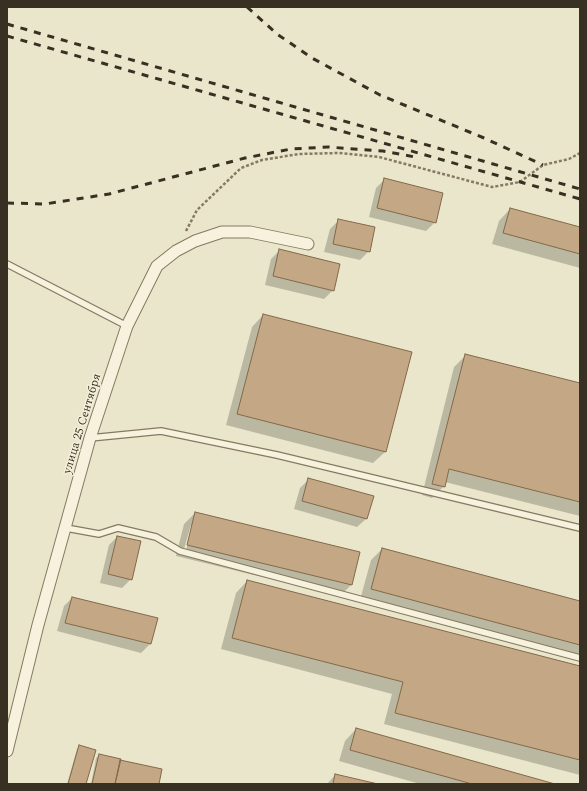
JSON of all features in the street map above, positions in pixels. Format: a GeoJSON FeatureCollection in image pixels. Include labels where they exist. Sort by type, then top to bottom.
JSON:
{"type":"FeatureCollection","features":[{"type":"Feature","properties":{"kind":"street","name":"улица 25 Сентября"},"geometry":{"type":"LineString","coordinates":[[7,751],[38,626],[90,438],[127,326],[157,266],[176,251],[195,241],[222,232],[250,232],[308,244]]}},
{"type":"Feature","properties":{"kind":"lane"},"geometry":{"type":"LineString","coordinates":[[7,264],[127,326]]}},
{"type":"Feature","properties":{"kind":"lane"},"geometry":{"type":"LineString","coordinates":[[90,438],[161,431],[277,455],[580,528]]}},
{"type":"Feature","properties":{"kind":"lane"},"geometry":{"type":"LineString","coordinates":[[66,528],[99,534],[118,528],[156,537],[180,551],[580,658]]}},
{"type":"Feature","properties":{"kind":"path"},"geometry":{"type":"LineString","coordinates":[[176,251],[197,210],[241,168],[262,160],[299,154],[339,153],[379,157],[492,187],[520,182],[543,165],[569,159],[580,153]]}},
{"type":"Feature","properties":{"kind":"building"},"geometry":{"type":"Polygon","coordinates":[[[384,178],[443,193],[436,223],[377,208],[384,178]]]}},
{"type":"Feature","properties":{"kind":"building"},"geometry":{"type":"Polygon","coordinates":[[[510,208],[580,227],[580,254],[503,233],[510,208]]]}},
{"type":"Feature","properties":{"kind":"building"},"geometry":{"type":"Polygon","coordinates":[[[338,219],[375,227],[370,252],[333,244],[338,219]]]}},
{"type":"Feature","properties":{"kind":"building"},"geometry":{"type":"Polygon","coordinates":[[[279,249],[340,264],[334,291],[273,276],[279,249]]]}},
{"type":"Feature","properties":{"kind":"building"},"geometry":{"type":"Polygon","coordinates":[[[263,314],[412,352],[386,452],[237,414],[263,314]]]}},
{"type":"Feature","properties":{"kind":"building"},"geometry":{"type":"Polygon","coordinates":[[[465,354],[580,383],[580,502],[449,469],[445,487],[432,484],[465,354]]]}},
{"type":"Feature","properties":{"kind":"building"},"geometry":{"type":"Polygon","coordinates":[[[308,478],[374,496],[367,519],[302,501],[308,478]]]}},
{"type":"Feature","properties":{"kind":"building"},"geometry":{"type":"Polygon","coordinates":[[[195,512],[360,552],[352,585],[187,545],[195,512]]]}},
{"type":"Feature","properties":{"kind":"building"},"geometry":{"type":"Polygon","coordinates":[[[117,536],[141,541],[132,580],[108,574],[117,536]]]}},
{"type":"Feature","properties":{"kind":"building"},"geometry":{"type":"Polygon","coordinates":[[[382,548],[580,601],[580,645],[371,589],[382,548]]]}},
{"type":"Feature","properties":{"kind":"building"},"geometry":{"type":"Polygon","coordinates":[[[247,580],[580,666],[580,760],[395,713],[403,682],[232,638],[247,580]]]}},
{"type":"Feature","properties":{"kind":"building"},"geometry":{"type":"Polygon","coordinates":[[[72,597],[158,618],[151,644],[65,623],[72,597]]]}},
{"type":"Feature","properties":{"kind":"building"},"geometry":{"type":"Polygon","coordinates":[[[356,728],[555,784],[472,784],[350,750],[356,728]]]}},
{"type":"Feature","properties":{"kind":"building"},"geometry":{"type":"Polygon","coordinates":[[[79,745],[96,750],[86,784],[68,784],[79,745]]]}},
{"type":"Feature","properties":{"kind":"building"},"geometry":{"type":"Polygon","coordinates":[[[99,754],[121,759],[115,784],[92,784],[99,754]]]}},
{"type":"Feature","properties":{"kind":"building"},"geometry":{"type":"Polygon","coordinates":[[[120,760],[162,769],[159,784],[115,784],[120,760]]]}},
{"type":"Feature","properties":{"kind":"building"},"geometry":{"type":"Polygon","coordinates":[[[335,774],[378,784],[333,784],[335,774]]]}},
{"type":"Feature","properties":{"kind":"railway"},"geometry":{"type":"LineString","coordinates":[[247,7],[277,34],[312,58],[380,95],[484,138],[543,165]]}},
{"type":"Feature","properties":{"kind":"railway"},"geometry":{"type":"LineString","coordinates":[[7,24],[580,189]]}},
{"type":"Feature","properties":{"kind":"railway"},"geometry":{"type":"LineString","coordinates":[[7,36],[580,199]]}},
{"type":"Feature","properties":{"kind":"railway"},"geometry":{"type":"LineString","coordinates":[[7,203],[45,204],[109,194],[245,158],[291,149],[328,147],[383,151],[415,157]]}}]}
